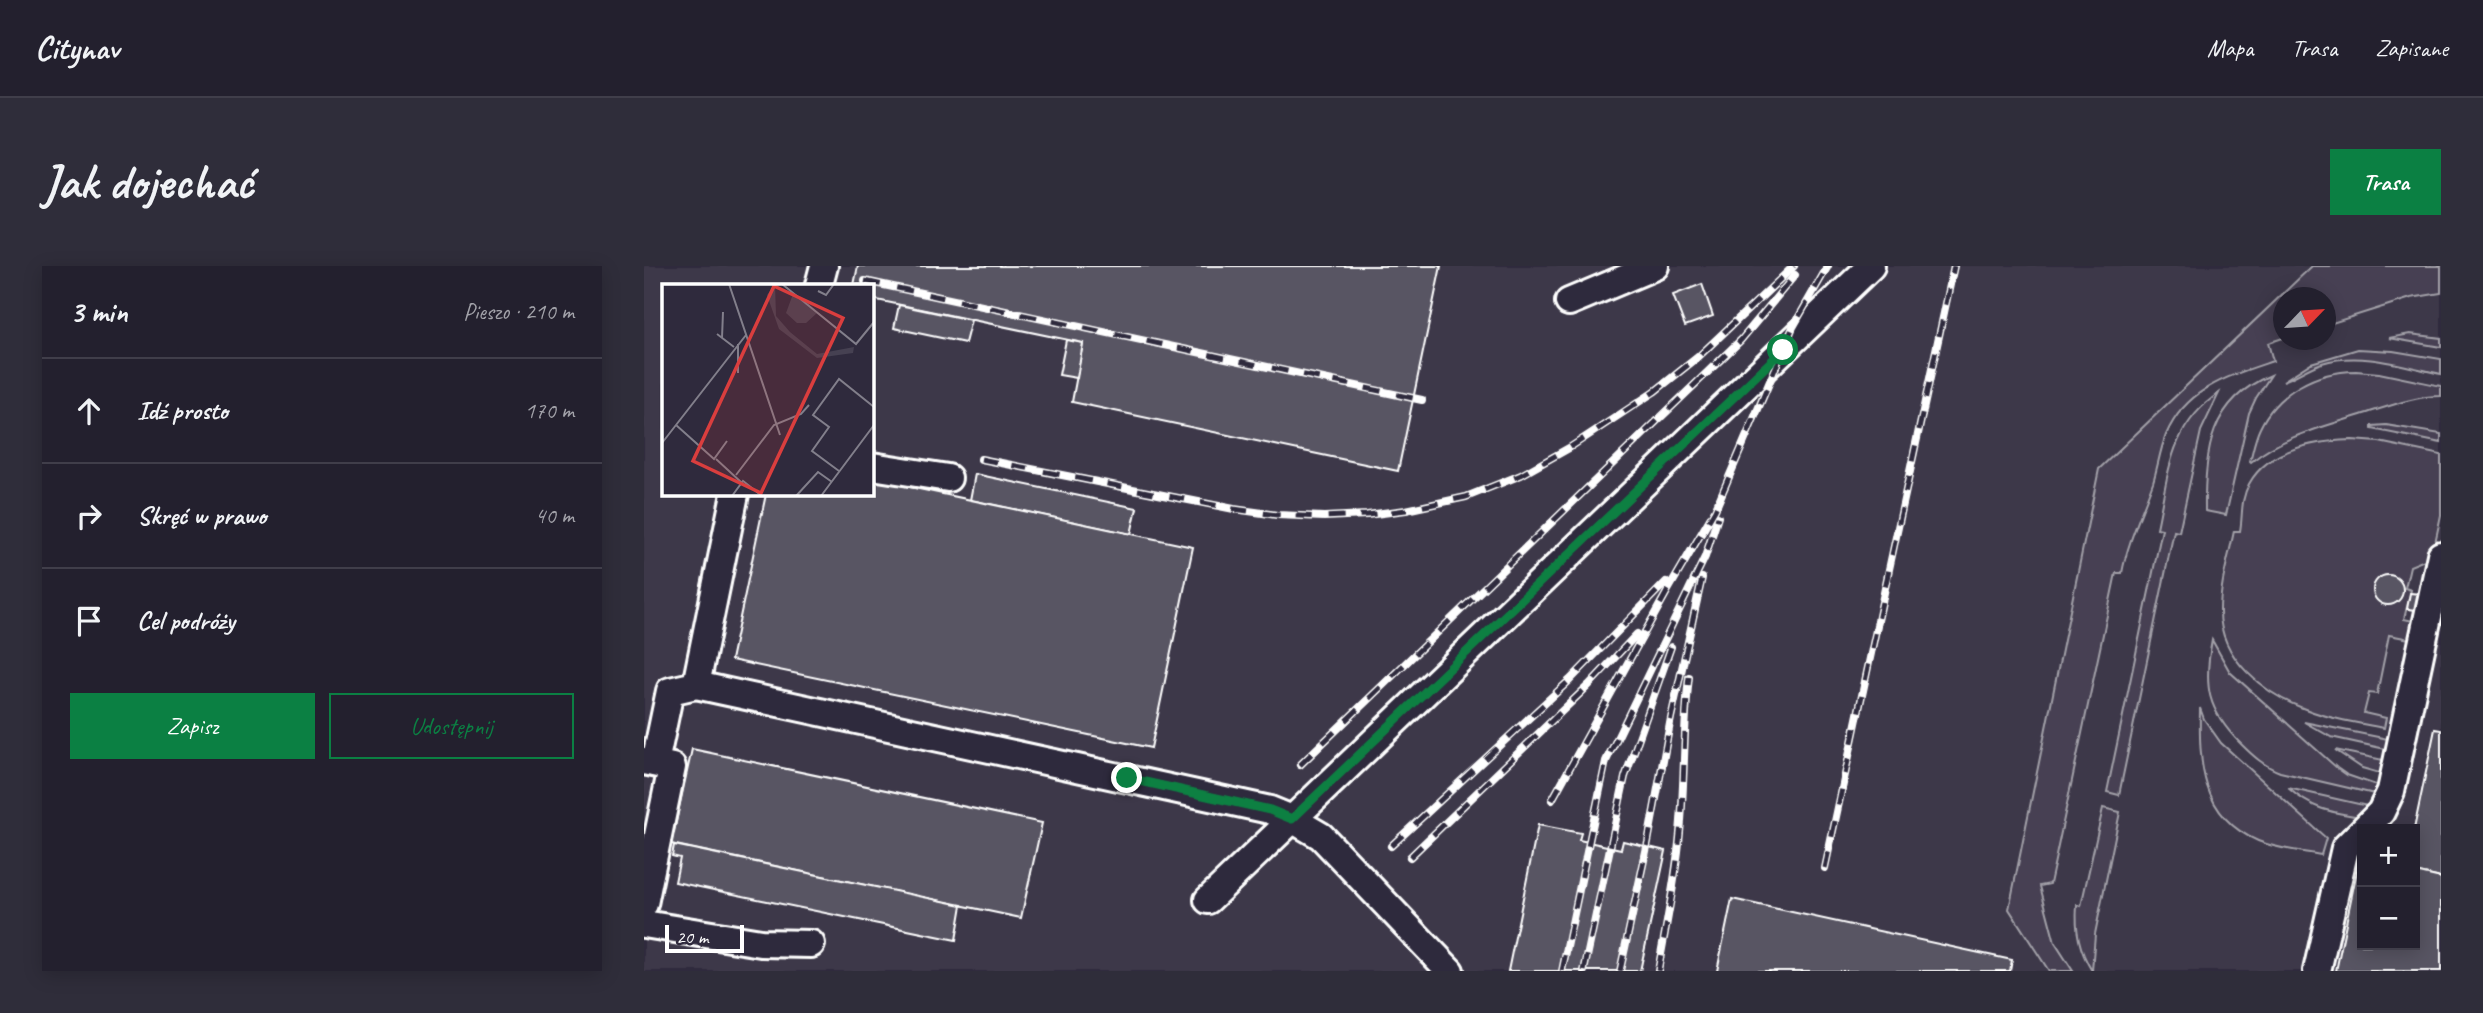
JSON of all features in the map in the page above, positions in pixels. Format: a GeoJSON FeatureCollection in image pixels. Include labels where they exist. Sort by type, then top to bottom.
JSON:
{"type":"FeatureCollection","features":[{"type":"Feature","properties":{"kind":"lane"},"geometry":{"type":"LineString","coordinates":[[819,284],[824,266]]}},
{"type":"Feature","properties":{"kind":"lane"},"geometry":{"type":"LineString","coordinates":[[1569,302],[1655,266]]}},
{"type":"Feature","properties":{"kind":"lane"},"geometry":{"type":"LineString","coordinates":[[1208,900],[1871,266]]}},
{"type":"Feature","properties":{"kind":"lane"},"geometry":{"type":"LineString","coordinates":[[873,466],[948,478]]}},
{"type":"Feature","properties":{"kind":"lane"},"geometry":{"type":"LineString","coordinates":[[696,685],[735,495]]}},
{"type":"Feature","properties":{"kind":"lane"},"geometry":{"type":"LineString","coordinates":[[2317,971],[2345,848],[2381,812],[2391,791],[2441,555]]}},
{"type":"Feature","properties":{"kind":"lane"},"geometry":{"type":"LineString","coordinates":[[644,904],[672,766],[649,762],[670,691],[696,685],[1270,810],[1321,836],[1450,971]]}},
{"type":"Feature","properties":{"kind":"lane"},"geometry":{"type":"LineString","coordinates":[[644,924],[761,943],[811,944]]}},
{"type":"Feature","properties":{"kind":"shaded area"},"geometry":{"type":"Polygon","coordinates":[[[644,266],[2441,266],[2441,971],[644,971],[644,266]]]}},
{"type":"Feature","properties":{"kind":"shaded area"},"geometry":{"type":"Polygon","coordinates":[[[2312,266],[2441,266],[2441,293],[2411,298],[2336,322],[2336,287],[2290,287],[2312,266]]]}},
{"type":"Feature","properties":{"kind":"shaded area"},"geometry":{"type":"Polygon","coordinates":[[[2273,303],[2273,341],[2268,343],[2273,361],[2210,386],[2185,406],[2175,419],[2166,435],[2122,573],[2116,573],[2050,884],[2040,886],[2055,943],[2073,971],[2049,971],[2009,909],[2099,469],[2273,303]]]}},
{"type":"Feature","properties":{"kind":"shaded area"},"geometry":{"type":"Polygon","coordinates":[[[2410,334],[2441,338],[2441,347],[2389,338],[2410,334]]]}},
{"type":"Feature","properties":{"kind":"shaded area"},"geometry":{"type":"Polygon","coordinates":[[[2358,349],[2393,351],[2441,359],[2441,374],[2382,361],[2352,359],[2322,363],[2283,381],[2311,363],[2358,349]]]}},
{"type":"Feature","properties":{"kind":"shaded area"},"geometry":{"type":"Polygon","coordinates":[[[2356,371],[2441,386],[2441,396],[2401,402],[2318,428],[2276,445],[2250,461],[2255,440],[2267,415],[2288,394],[2327,375],[2356,371]]]}},
{"type":"Feature","properties":{"kind":"shaded area"},"geometry":{"type":"Polygon","coordinates":[[[2271,375],[2249,413],[2226,515],[2205,511],[2209,449],[2223,413],[2235,398],[2271,375]]]}},
{"type":"Feature","properties":{"kind":"shaded area"},"geometry":{"type":"Polygon","coordinates":[[[2219,393],[2201,431],[2179,532],[2174,531],[2119,795],[2107,792],[2162,529],[2157,528],[2169,470],[2181,436],[2190,421],[2202,406],[2219,393]]]}},
{"type":"Feature","properties":{"kind":"shaded area"},"geometry":{"type":"Polygon","coordinates":[[[2386,425],[2441,434],[2441,443],[2372,429],[2372,426],[2386,425]]]}},
{"type":"Feature","properties":{"kind":"shaded area"},"geometry":{"type":"Polygon","coordinates":[[[2323,442],[2379,442],[2441,455],[2441,515],[2432,557],[2410,566],[2405,588],[2411,590],[2404,619],[2418,622],[2415,640],[2389,635],[2377,694],[2369,693],[2364,713],[2386,718],[2384,728],[2315,712],[2274,694],[2260,684],[2247,672],[2227,644],[2220,610],[2223,580],[2234,531],[2240,531],[2246,490],[2257,472],[2268,462],[2294,449],[2323,442]]]}},
{"type":"Feature","properties":{"kind":"shaded area"},"geometry":{"type":"Polygon","coordinates":[[[2212,640],[2230,672],[2337,768],[2347,775],[2382,787],[2379,795],[2280,772],[2250,753],[2221,720],[2210,696],[2208,671],[2212,640]]]}},
{"type":"Feature","properties":{"kind":"shaded area"},"geometry":{"type":"Polygon","coordinates":[[[2200,708],[2204,719],[2221,743],[2326,838],[2321,855],[2258,841],[2224,817],[2214,802],[2203,767],[2200,708]]]}},
{"type":"Feature","properties":{"kind":"shaded area"},"geometry":{"type":"Polygon","coordinates":[[[2304,722],[2393,740],[2390,750],[2331,737],[2304,722]]]}},
{"type":"Feature","properties":{"kind":"shaded area"},"geometry":{"type":"Polygon","coordinates":[[[2335,750],[2388,761],[2386,775],[2362,768],[2335,750]]]}},
{"type":"Feature","properties":{"kind":"shaded area"},"geometry":{"type":"Polygon","coordinates":[[[2288,788],[2372,807],[2360,817],[2339,813],[2313,805],[2288,788]]]}},
{"type":"Feature","properties":{"kind":"shaded area"},"geometry":{"type":"Polygon","coordinates":[[[2103,808],[2120,812],[2095,934],[2092,971],[2079,940],[2077,905],[2081,906],[2103,808]]]}},
{"type":"Feature","properties":{"kind":"building"},"geometry":{"type":"Polygon","coordinates":[[[858,266],[1441,266],[1398,471],[1072,402],[1083,343],[873,299],[873,284],[854,284],[858,266]]]}},
{"type":"Feature","properties":{"kind":"building"},"geometry":{"type":"Polygon","coordinates":[[[1702,284],[1713,316],[1685,326],[1673,295],[1702,284]]]}},
{"type":"Feature","properties":{"kind":"building"},"geometry":{"type":"Polygon","coordinates":[[[899,305],[971,320],[965,343],[894,328],[899,305]]]}},
{"type":"Feature","properties":{"kind":"building"},"geometry":{"type":"Polygon","coordinates":[[[1066,340],[1083,343],[1077,378],[1059,375],[1066,340]]]}},
{"type":"Feature","properties":{"kind":"building"},"geometry":{"type":"Polygon","coordinates":[[[975,474],[1137,508],[1131,534],[970,500],[975,474]]]}},
{"type":"Feature","properties":{"kind":"building"},"geometry":{"type":"Polygon","coordinates":[[[873,479],[1193,547],[1151,748],[731,660],[766,495],[873,495],[873,479]]]}},
{"type":"Feature","properties":{"kind":"building"},"geometry":{"type":"Polygon","coordinates":[[[2388,575],[2399,579],[2403,590],[2399,601],[2388,605],[2377,601],[2373,590],[2377,579],[2388,575]]]}},
{"type":"Feature","properties":{"kind":"building"},"geometry":{"type":"Polygon","coordinates":[[[2410,593],[2420,594],[2417,610],[2407,609],[2410,593]]]}},
{"type":"Feature","properties":{"kind":"building"},"geometry":{"type":"Polygon","coordinates":[[[2435,729],[2441,730],[2441,878],[2420,873],[2420,824],[2415,824],[2435,729]]]}},
{"type":"Feature","properties":{"kind":"building"},"geometry":{"type":"Polygon","coordinates":[[[692,749],[1042,823],[1021,918],[671,844],[692,749]]]}},
{"type":"Feature","properties":{"kind":"building"},"geometry":{"type":"Polygon","coordinates":[[[1538,825],[1581,833],[1579,840],[1621,849],[1623,841],[1666,851],[1640,971],[1508,971],[1538,825]]]}},
{"type":"Feature","properties":{"kind":"building"},"geometry":{"type":"Polygon","coordinates":[[[674,845],[962,905],[956,940],[675,882],[680,858],[672,856],[674,845]]]}},
{"type":"Feature","properties":{"kind":"building"},"geometry":{"type":"Polygon","coordinates":[[[2357,871],[2357,950],[2420,950],[2420,873],[2441,878],[2441,971],[2336,971],[2357,871]]]}},
{"type":"Feature","properties":{"kind":"building"},"geometry":{"type":"Polygon","coordinates":[[[1732,899],[2012,960],[2010,971],[1717,971],[1732,899]]]}},
{"type":"Feature","properties":{"kind":"railway"},"geometry":{"type":"LineString","coordinates":[[981,459],[1277,515],[1367,515],[1466,497],[1521,475],[1569,448],[1654,392],[1698,357],[1794,266]]}},
{"type":"Feature","properties":{"kind":"railway"},"geometry":{"type":"LineString","coordinates":[[1552,800],[1715,510],[1793,327],[1828,266]]}},
{"type":"Feature","properties":{"kind":"railway"},"geometry":{"type":"LineString","coordinates":[[1825,868],[1954,266]]}},
{"type":"Feature","properties":{"kind":"railway"},"geometry":{"type":"LineString","coordinates":[[1300,765],[1741,340],[1795,275]]}},
{"type":"Feature","properties":{"kind":"railway"},"geometry":{"type":"LineString","coordinates":[[865,281],[1422,400]]}},
{"type":"Feature","properties":{"kind":"railway"},"geometry":{"type":"LineString","coordinates":[[1562,971],[1606,761],[1705,557],[1718,517]]}},
{"type":"Feature","properties":{"kind":"railway"},"geometry":{"type":"LineString","coordinates":[[1620,971],[1702,578]]}},
{"type":"Feature","properties":{"kind":"railway"},"geometry":{"type":"LineString","coordinates":[[1391,846],[1570,680],[1666,582]]}},
{"type":"Feature","properties":{"kind":"railway"},"geometry":{"type":"LineString","coordinates":[[1410,857],[1589,685],[1637,634]]}},
{"type":"Feature","properties":{"kind":"railway"},"geometry":{"type":"LineString","coordinates":[[1584,971],[1625,777],[1671,647]]}},
{"type":"Feature","properties":{"kind":"railway"},"geometry":{"type":"LineString","coordinates":[[1658,971],[1682,814],[1689,677]]}},
{"type":"Feature","properties":{"kind":"route"},"geometry":{"type":"LineString","coordinates":[[1127,778],[1270,810],[1292,819],[1783,350]]}}]}
